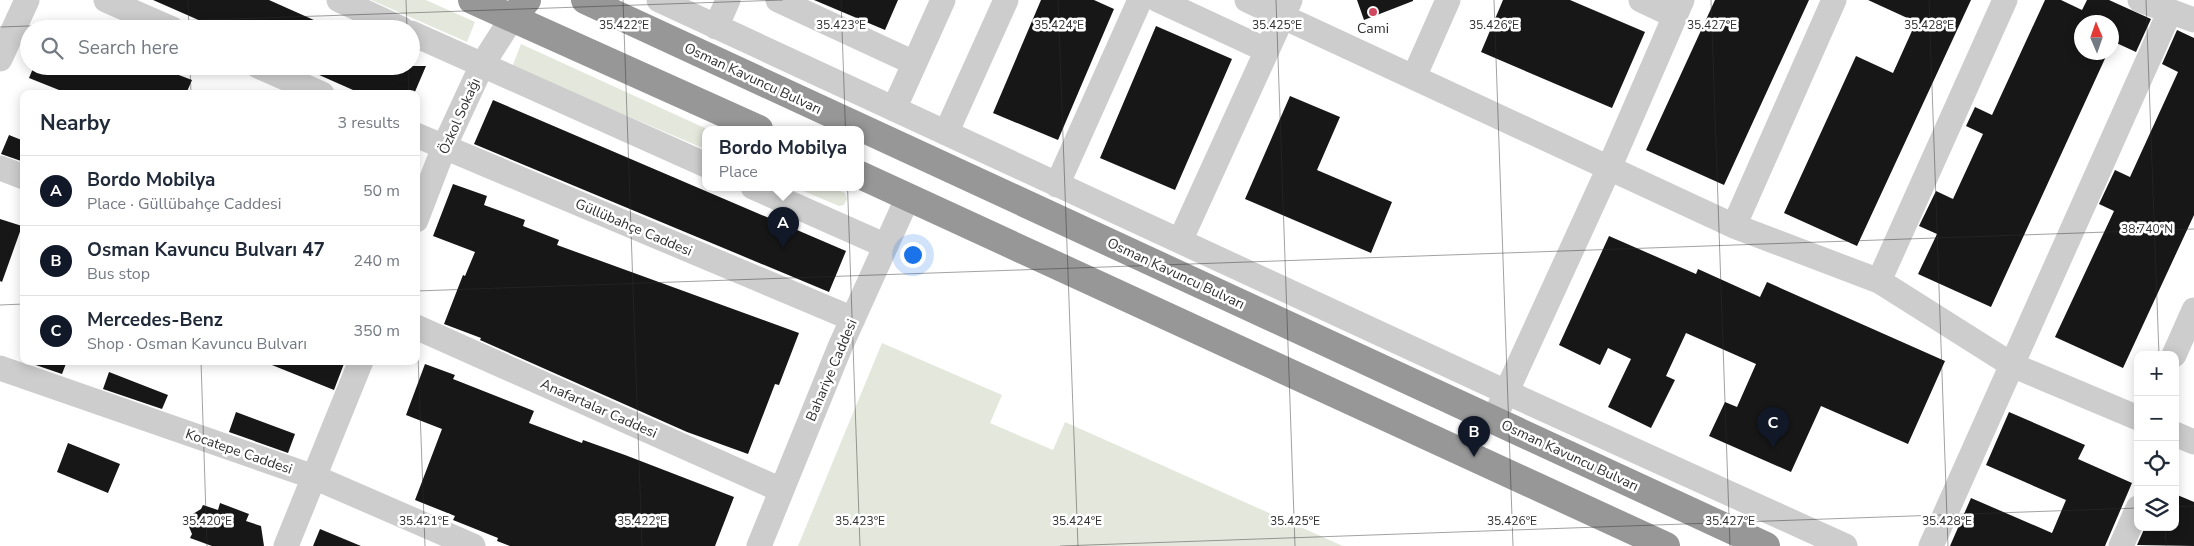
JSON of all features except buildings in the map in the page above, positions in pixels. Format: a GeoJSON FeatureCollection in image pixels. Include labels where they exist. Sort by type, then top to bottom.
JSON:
{"type":"FeatureCollection","features":[{"type":"Feature","properties":{"kind":"highway"},"geometry":{"type":"LineString","coordinates":[[472,0],[520,9],[753,126]]}},
{"type":"Feature","properties":{"kind":"highway","name":"Osman Kavuncu Bulvarı"},"geometry":{"type":"LineString","coordinates":[[585,0],[858,126]]}},
{"type":"Feature","properties":{"kind":"highway","name":"Osman Kavuncu Bulvarı"},"geometry":{"type":"LineString","coordinates":[[864,129],[1766,546]]}},
{"type":"Feature","properties":{"kind":"highway"},"geometry":{"type":"LineString","coordinates":[[864,177],[1666,546]]}},
{"type":"Feature","properties":{"kind":"street"},"geometry":{"type":"LineString","coordinates":[[0,59],[27,0]]}},
{"type":"Feature","properties":{"kind":"street"},"geometry":{"type":"LineString","coordinates":[[106,0],[152,20]]}},
{"type":"Feature","properties":{"kind":"street"},"geometry":{"type":"LineString","coordinates":[[339,0],[382,20]]}},
{"type":"Feature","properties":{"kind":"street"},"geometry":{"type":"LineString","coordinates":[[658,0],[1844,546]]}},
{"type":"Feature","properties":{"kind":"street"},"geometry":{"type":"LineString","coordinates":[[716,26],[728,0]]}},
{"type":"Feature","properties":{"kind":"street"},"geometry":{"type":"LineString","coordinates":[[778,0],[914,63]]}},
{"type":"Feature","properties":{"kind":"street"},"geometry":{"type":"LineString","coordinates":[[894,109],[942,0]]}},
{"type":"Feature","properties":{"kind":"street"},"geometry":{"type":"LineString","coordinates":[[946,133],[1006,0]]}},
{"type":"Feature","properties":{"kind":"street"},"geometry":{"type":"LineString","coordinates":[[1057,185],[1140,0]]}},
{"type":"Feature","properties":{"kind":"street"},"geometry":{"type":"LineString","coordinates":[[1158,0],[1266,50]]}},
{"type":"Feature","properties":{"kind":"street"},"geometry":{"type":"LineString","coordinates":[[1247,0],[1286,8],[1414,78],[1734,226],[1880,281],[2012,365],[2134,416]]}},
{"type":"Feature","properties":{"kind":"street"},"geometry":{"type":"LineString","coordinates":[[1414,78],[1448,0]]}},
{"type":"Feature","properties":{"kind":"street"},"geometry":{"type":"LineString","coordinates":[[1494,420],[1678,8],[1641,0]]}},
{"type":"Feature","properties":{"kind":"street"},"geometry":{"type":"LineString","coordinates":[[1734,226],[1834,0]]}},
{"type":"Feature","properties":{"kind":"street"},"geometry":{"type":"LineString","coordinates":[[1880,281],[2006,0]]}},
{"type":"Feature","properties":{"kind":"street"},"geometry":{"type":"LineString","coordinates":[[2140,0],[2194,20]]}},
{"type":"Feature","properties":{"kind":"street"},"geometry":{"type":"LineString","coordinates":[[1180,241],[1286,8]]}},
{"type":"Feature","properties":{"kind":"street","name":"Özkol Sokağı"},"geometry":{"type":"LineString","coordinates":[[420,210],[444,147],[482,65],[520,9]]}},
{"type":"Feature","properties":{"kind":"street"},"geometry":{"type":"LineString","coordinates":[[1931,546],[2170,11]]}},
{"type":"Feature","properties":{"kind":"street"},"geometry":{"type":"LineString","coordinates":[[420,37],[702,163]]}},
{"type":"Feature","properties":{"kind":"street"},"geometry":{"type":"LineString","coordinates":[[279,75],[313,90]]}},
{"type":"Feature","properties":{"kind":"street","name":"Güllübahçe Caddesi"},"geometry":{"type":"LineString","coordinates":[[420,137],[853,319]]}},
{"type":"Feature","properties":{"kind":"street"},"geometry":{"type":"LineString","coordinates":[[0,168],[20,176]]}},
{"type":"Feature","properties":{"kind":"street"},"geometry":{"type":"LineString","coordinates":[[762,191],[886,246]]}},
{"type":"Feature","properties":{"kind":"street","name":"Bahariye Caddesi"},"geometry":{"type":"LineString","coordinates":[[759,546],[853,319],[908,196]]}},
{"type":"Feature","properties":{"kind":"street"},"geometry":{"type":"LineString","coordinates":[[2176,351],[2194,310]]}},
{"type":"Feature","properties":{"kind":"street","name":"Anafartalar Caddesi"},"geometry":{"type":"LineString","coordinates":[[420,329],[781,490]]}},
{"type":"Feature","properties":{"kind":"street"},"geometry":{"type":"LineString","coordinates":[[286,546],[359,365]]}},
{"type":"Feature","properties":{"kind":"street","name":"Kocatepe Caddesi"},"geometry":{"type":"LineString","coordinates":[[0,368],[314,477],[473,546]]}},
{"type":"Feature","properties":{"kind":"street"},"geometry":{"type":"LineString","coordinates":[[2179,436],[2194,442]]}},
{"type":"Feature","properties":{"kind":"street"},"geometry":{"type":"LineString","coordinates":[[2121,546],[2134,517]]}},
{"type":"Feature","properties":{"kind":"shaded area"},"geometry":{"type":"Polygon","coordinates":[[[371,0],[426,0],[475,22],[467,42],[371,0]]]}},
{"type":"Feature","properties":{"kind":"shaded area"},"geometry":{"type":"Polygon","coordinates":[[[521,44],[702,127],[702,148],[512,67],[521,44]]]}},
{"type":"Feature","properties":{"kind":"shaded area"},"geometry":{"type":"Polygon","coordinates":[[[803,191],[840,191],[845,193],[847,199],[844,205],[839,206],[803,191]]]}},
{"type":"Feature","properties":{"kind":"shaded area"},"geometry":{"type":"Polygon","coordinates":[[[882,343],[1002,395],[990,423],[1053,450],[1065,422],[1343,546],[798,546],[882,343]]]}},
{"type":"Feature","properties":{"kind":"place","name":"Cami"},"geometry":{"type":"Point","coordinates":[1373,12]}},
{"type":"Feature","properties":{"kind":"place","name":"Bordo Mobilya"},"geometry":{"type":"Point","coordinates":[783,248]}},
{"type":"Feature","properties":{"kind":"place","name":"Mercedes-Benz"},"geometry":{"type":"Point","coordinates":[1773,448]}},
{"type":"Feature","properties":{"kind":"place","name":"Osman Kavuncu Bulvarı 47"},"geometry":{"type":"Point","coordinates":[1474,457]}}]}
